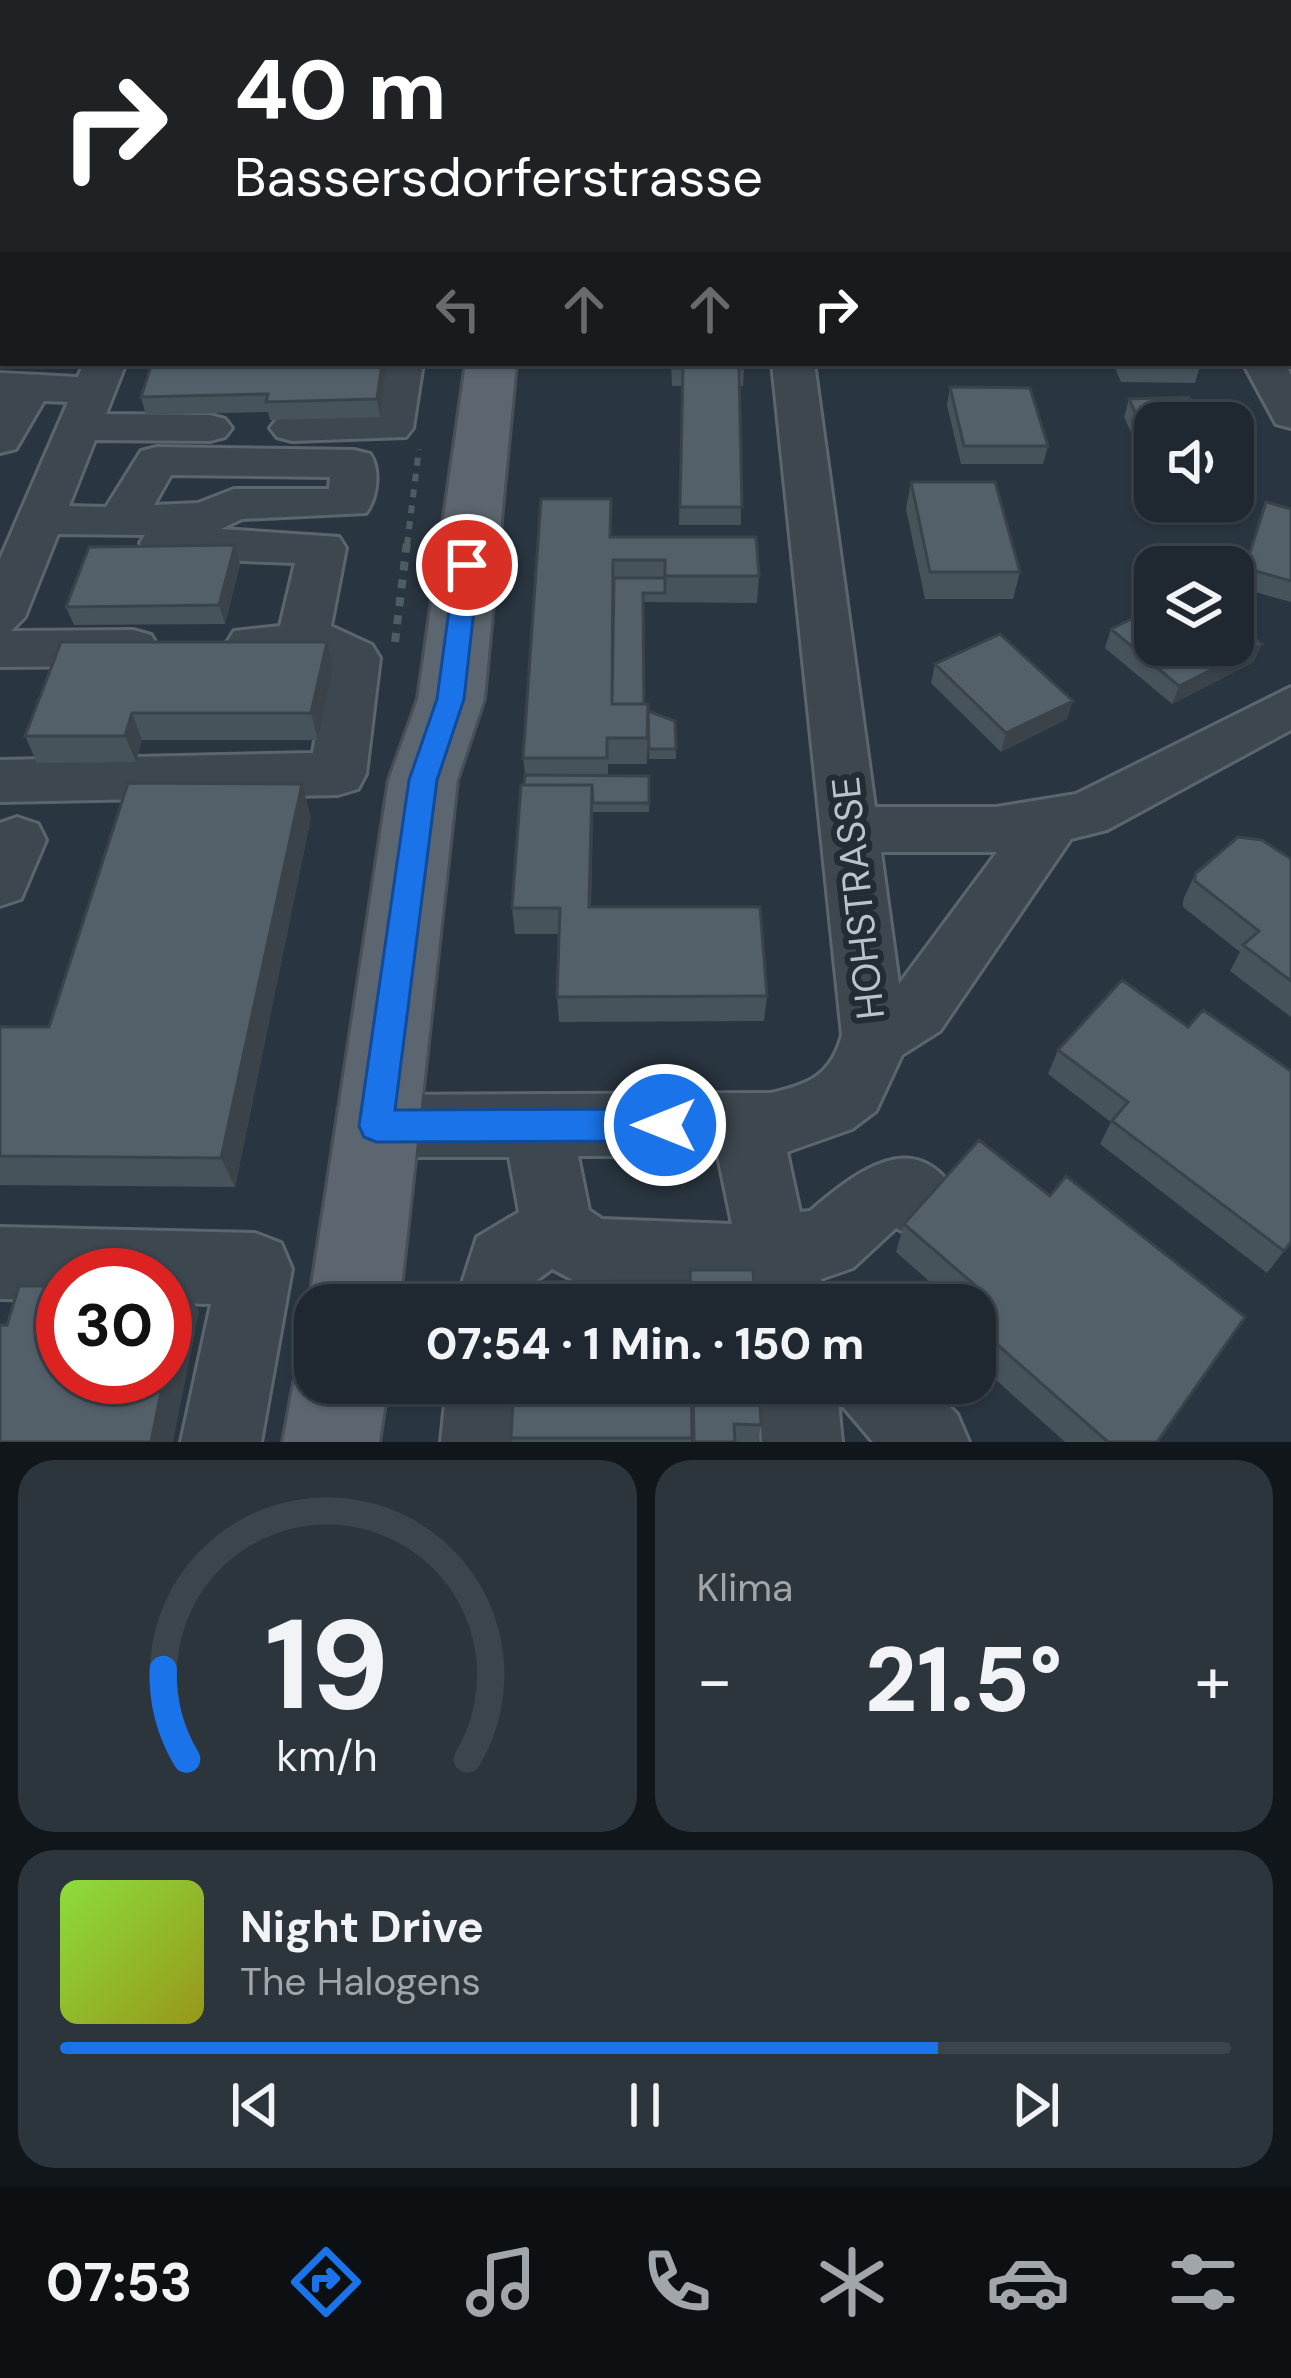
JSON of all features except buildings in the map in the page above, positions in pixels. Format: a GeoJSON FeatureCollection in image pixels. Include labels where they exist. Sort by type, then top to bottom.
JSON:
{"type":"FeatureCollection","features":[{"type":"Feature","properties":{"kind":"main road"},"geometry":{"type":"LineString","coordinates":[[423,780],[415,689],[436,530],[449,366]]}},
{"type":"Feature","properties":{"kind":"main road"},"geometry":{"type":"LineString","coordinates":[[357,1284],[423,780],[451,699],[490,366]]}},
{"type":"Feature","properties":{"kind":"main road"},"geometry":{"type":"LineString","coordinates":[[331,1442],[337,1404]]}},
{"type":"Feature","properties":{"kind":"street"},"geometry":{"type":"LineString","coordinates":[[0,440],[15,387],[96,387],[391,428],[401,366]]}},
{"type":"Feature","properties":{"kind":"street","name":"HOHSTRASSE"},"geometry":{"type":"LineString","coordinates":[[376,1126],[751,1124],[830,1109],[853,1092],[868,1070],[874,1035],[794,366]]}},
{"type":"Feature","properties":{"kind":"street"},"geometry":{"type":"LineString","coordinates":[[1266,366],[1291,415]]}},
{"type":"Feature","properties":{"kind":"street"},"geometry":{"type":"LineString","coordinates":[[0,617],[96,387],[152,368]]}},
{"type":"Feature","properties":{"kind":"street"},"geometry":{"type":"LineString","coordinates":[[41,526],[121,521]]}},
{"type":"Feature","properties":{"kind":"street"},"geometry":{"type":"LineString","coordinates":[[41,526],[322,548],[302,643]]}},
{"type":"Feature","properties":{"kind":"street"},"geometry":{"type":"LineString","coordinates":[[0,649],[329,643],[354,658],[338,774],[0,781]]}},
{"type":"Feature","properties":{"kind":"street"},"geometry":{"type":"LineString","coordinates":[[849,829],[958,832],[1050,824],[1109,804],[1291,706]]}},
{"type":"Feature","properties":{"kind":"street"},"geometry":{"type":"LineString","coordinates":[[874,1035],[896,1029],[916,1011],[1050,824]]}},
{"type":"Feature","properties":{"kind":"street"},"geometry":{"type":"LineString","coordinates":[[751,1124],[754,1176],[784,1279]]}},
{"type":"Feature","properties":{"kind":"street"},"geometry":{"type":"LineString","coordinates":[[537,1126],[558,1231],[592,1254],[731,1260],[784,1279]]}},
{"type":"Feature","properties":{"kind":"street"},"geometry":{"type":"LineString","coordinates":[[784,1279],[881,1195],[903,1188],[930,1213]]}},
{"type":"Feature","properties":{"kind":"street"},"geometry":{"type":"LineString","coordinates":[[493,1284],[494,1274],[510,1251],[558,1231]]}},
{"type":"Feature","properties":{"kind":"street"},"geometry":{"type":"LineString","coordinates":[[0,1263],[255,1269],[221,1442]]}},
{"type":"Feature","properties":{"kind":"street"},"geometry":{"type":"LineString","coordinates":[[481,1442],[484,1404]]}},
{"type":"Feature","properties":{"kind":"street"},"geometry":{"type":"LineString","coordinates":[[799,1404],[802,1442]]}},
{"type":"Feature","properties":{"kind":"street"},"geometry":{"type":"LineString","coordinates":[[890,1404],[929,1442]]}},
{"type":"Feature","properties":{"kind":"route"},"geometry":{"type":"LineString","coordinates":[[467,565],[451,699],[423,780],[376,1126],[665,1125]]}}]}
